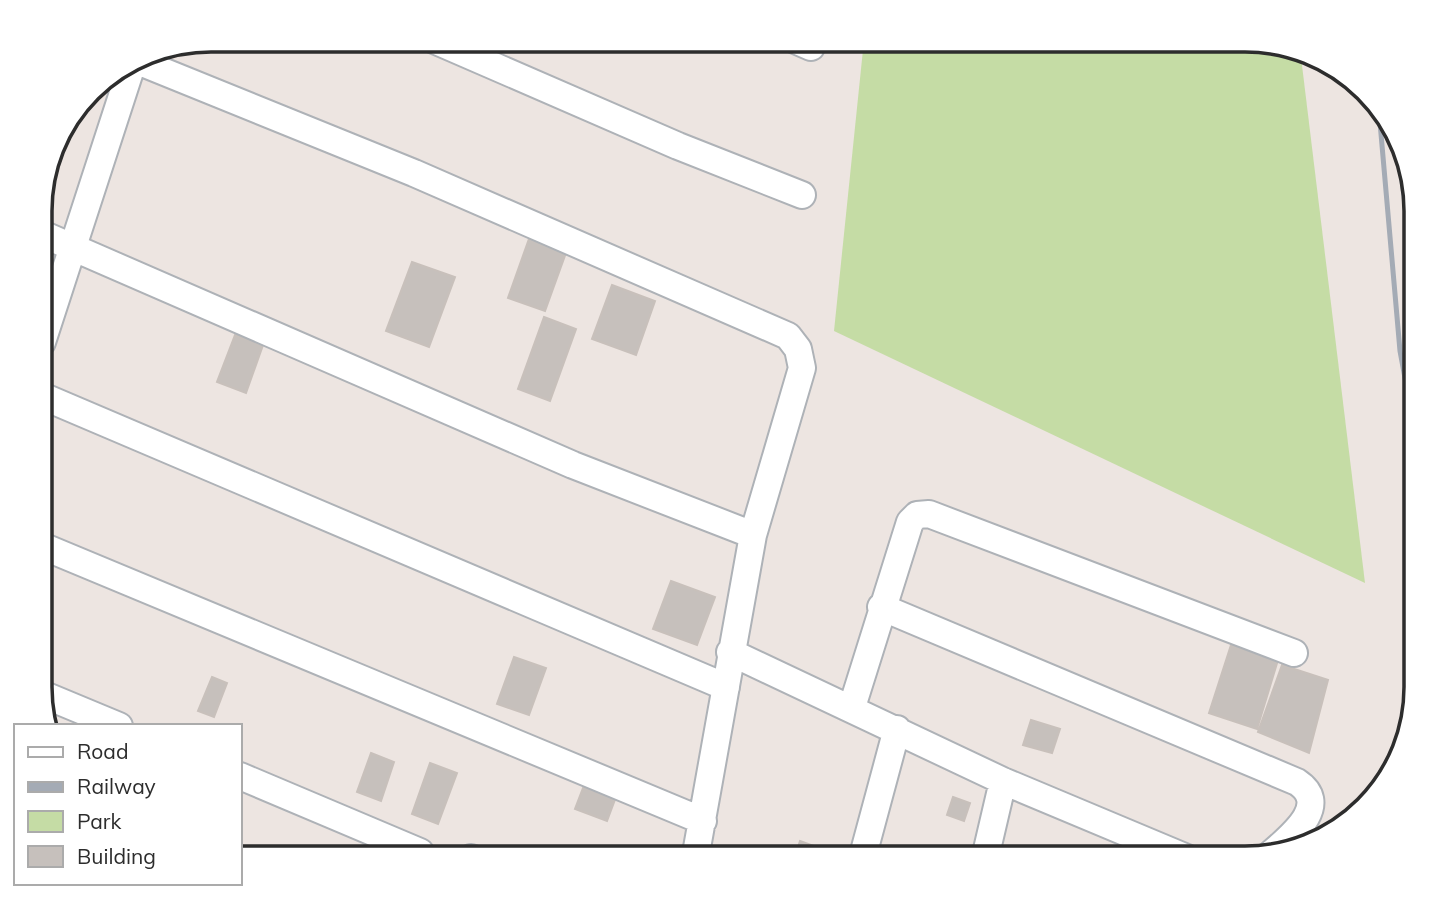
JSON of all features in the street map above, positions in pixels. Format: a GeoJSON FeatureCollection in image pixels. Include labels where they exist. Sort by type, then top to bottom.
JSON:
{"type":"FeatureCollection","features":[{"type":"Feature","properties":{"kind":"street"},"geometry":{"type":"LineString","coordinates":[[462,52],[678,146],[802,195]]}},
{"type":"Feature","properties":{"kind":"street"},"geometry":{"type":"LineString","coordinates":[[148,67],[414,173],[788,336],[798,349],[802,368],[753,535],[730,652],[698,846]]}},
{"type":"Feature","properties":{"kind":"street"},"geometry":{"type":"LineString","coordinates":[[52,312],[129,76]]}},
{"type":"Feature","properties":{"kind":"street"},"geometry":{"type":"LineString","coordinates":[[52,239],[573,465],[753,535]]}},
{"type":"Feature","properties":{"kind":"street"},"geometry":{"type":"LineString","coordinates":[[52,400],[726,687]]}},
{"type":"Feature","properties":{"kind":"street"},"geometry":{"type":"LineString","coordinates":[[852,707],[881,607],[910,522],[917,515],[929,514],[1294,653]]}},
{"type":"Feature","properties":{"kind":"street"},"geometry":{"type":"LineString","coordinates":[[52,550],[703,821]]}},
{"type":"Feature","properties":{"kind":"street"},"geometry":{"type":"LineString","coordinates":[[881,607],[1297,782],[1306,789],[1310,798],[1308,815],[1301,828],[1287,840]]}},
{"type":"Feature","properties":{"kind":"street"},"geometry":{"type":"LineString","coordinates":[[730,652],[852,707],[1003,781],[1158,846]]}},
{"type":"Feature","properties":{"kind":"street"},"geometry":{"type":"LineString","coordinates":[[53,699],[114,724]]}},
{"type":"Feature","properties":{"kind":"street"},"geometry":{"type":"LineString","coordinates":[[866,846],[897,729]]}},
{"type":"Feature","properties":{"kind":"street"},"geometry":{"type":"LineString","coordinates":[[242,777],[406,846]]}},
{"type":"Feature","properties":{"kind":"street"},"geometry":{"type":"LineString","coordinates":[[988,846],[1003,781]]}},
{"type":"Feature","properties":{"kind":"green space"},"geometry":{"type":"Polygon","coordinates":[[[863,52],[1245,52],[1286,58],[1302,64],[1365,583],[834,331],[863,52]]]}},
{"type":"Feature","properties":{"kind":"building"},"geometry":{"type":"Polygon","coordinates":[[[530,236],[567,250],[545,311],[508,298],[530,236]]]}},
{"type":"Feature","properties":{"kind":"building"},"geometry":{"type":"Polygon","coordinates":[[[412,262],[455,277],[429,347],[386,331],[412,262]]]}},
{"type":"Feature","properties":{"kind":"building"},"geometry":{"type":"Polygon","coordinates":[[[612,285],[655,301],[636,355],[592,339],[612,285]]]}},
{"type":"Feature","properties":{"kind":"building"},"geometry":{"type":"Polygon","coordinates":[[[544,317],[576,329],[550,401],[518,389],[544,317]]]}},
{"type":"Feature","properties":{"kind":"building"},"geometry":{"type":"Polygon","coordinates":[[[235,335],[263,345],[246,393],[217,382],[235,335]]]}},
{"type":"Feature","properties":{"kind":"building"},"geometry":{"type":"Polygon","coordinates":[[[671,581],[715,597],[697,645],[653,629],[671,581]]]}},
{"type":"Feature","properties":{"kind":"building"},"geometry":{"type":"Polygon","coordinates":[[[1231,645],[1278,660],[1257,729],[1209,713],[1231,645]]]}},
{"type":"Feature","properties":{"kind":"building"},"geometry":{"type":"Polygon","coordinates":[[[514,657],[546,668],[529,715],[497,704],[514,657]]]}},
{"type":"Feature","properties":{"kind":"building"},"geometry":{"type":"Polygon","coordinates":[[[1282,665],[1328,680],[1309,753],[1258,732],[1282,665]]]}},
{"type":"Feature","properties":{"kind":"building"},"geometry":{"type":"Polygon","coordinates":[[[212,677],[227,683],[214,717],[198,711],[212,677]]]}},
{"type":"Feature","properties":{"kind":"building"},"geometry":{"type":"Polygon","coordinates":[[[1031,720],[1060,729],[1052,753],[1023,745],[1031,720]]]}},
{"type":"Feature","properties":{"kind":"building"},"geometry":{"type":"Polygon","coordinates":[[[371,753],[394,762],[381,801],[357,792],[371,753]]]}},
{"type":"Feature","properties":{"kind":"building"},"geometry":{"type":"Polygon","coordinates":[[[430,763],[457,773],[438,824],[412,814],[430,763]]]}},
{"type":"Feature","properties":{"kind":"building"},"geometry":{"type":"Polygon","coordinates":[[[588,775],[620,786],[607,821],[575,809],[588,775]]]}},
{"type":"Feature","properties":{"kind":"building"},"geometry":{"type":"Polygon","coordinates":[[[953,797],[970,803],[964,821],[947,815],[953,797]]]}},
{"type":"Feature","properties":{"kind":"building"},"geometry":{"type":"Polygon","coordinates":[[[367,838],[390,846],[364,846],[367,838]]]}},
{"type":"Feature","properties":{"kind":"building"},"geometry":{"type":"Polygon","coordinates":[[[800,841],[814,846],[798,846],[800,841]]]}},
{"type":"Feature","properties":{"kind":"railway"},"geometry":{"type":"LineString","coordinates":[[1381,130],[1403,367]]}}]}
